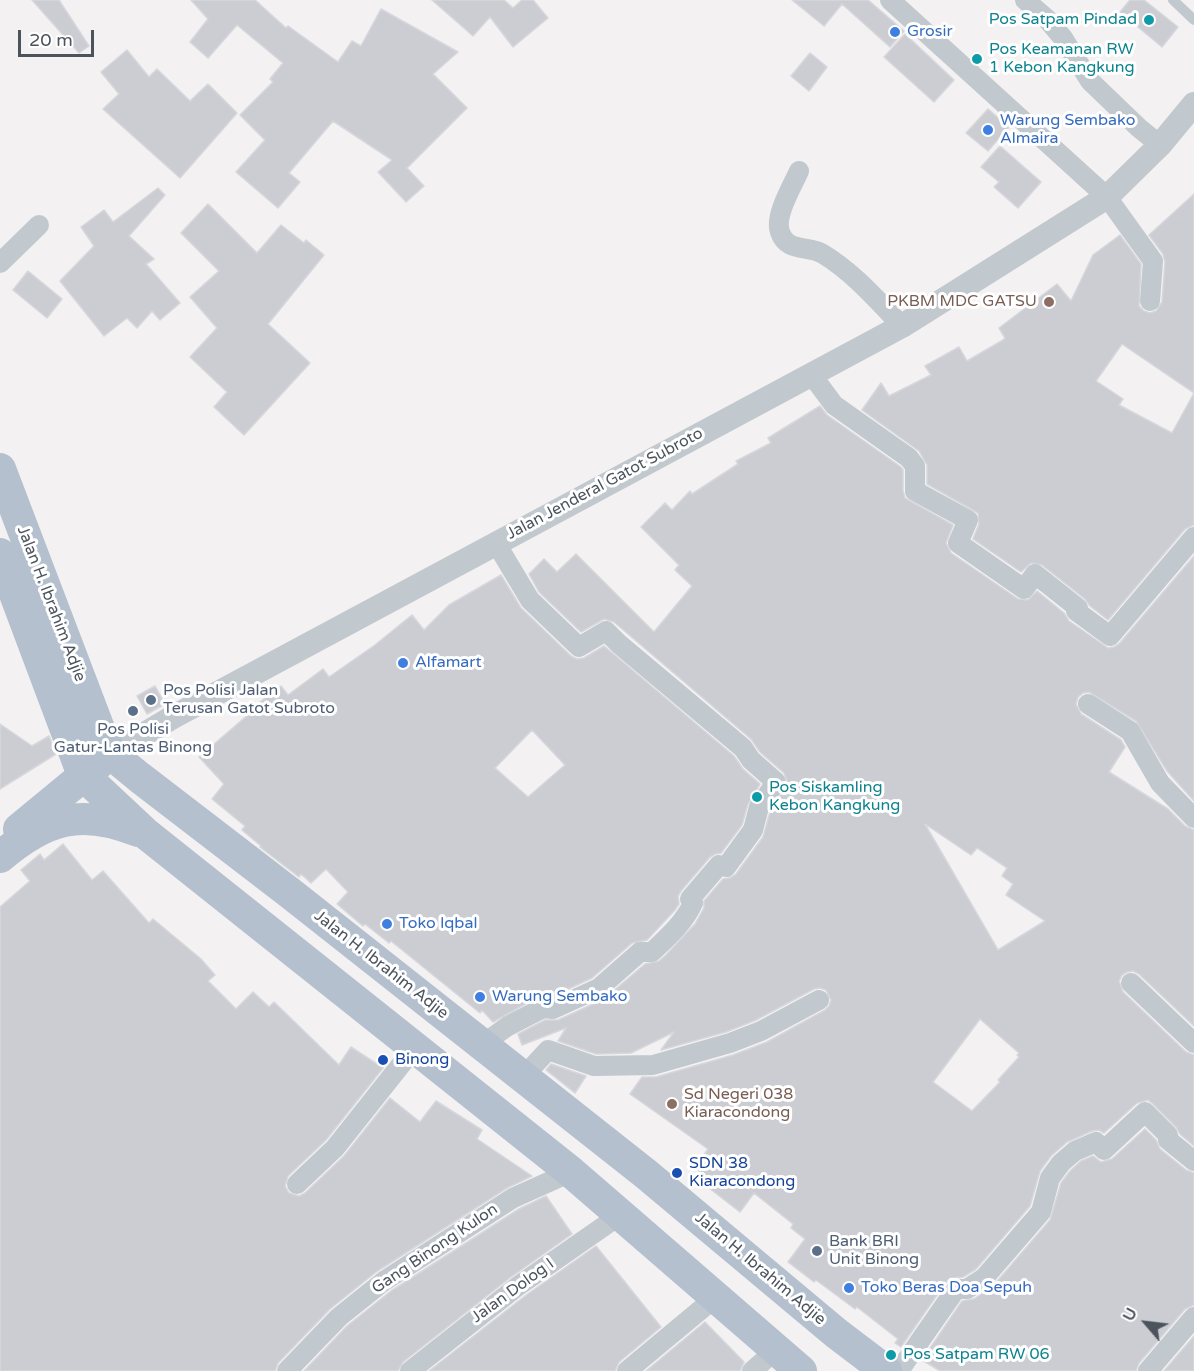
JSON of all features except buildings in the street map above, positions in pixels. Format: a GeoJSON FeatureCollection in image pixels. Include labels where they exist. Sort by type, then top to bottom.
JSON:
{"type":"FeatureCollection","features":[{"type":"Feature","properties":{"kind":"main road","name":"Jalan H. Ibrahim Adjie"},"geometry":{"type":"LineString","coordinates":[[0,469],[101,734],[111,754],[483,1044],[646,1174],[836,1333],[886,1371]]}},
{"type":"Feature","properties":{"kind":"main road","name":"Jalan H. Ibrahim Adjie"},"geometry":{"type":"LineString","coordinates":[[0,554],[83,775],[145,833],[571,1172],[801,1371]]}},
{"type":"Feature","properties":{"kind":"main road","name":"Jalan Jenderal Gatot Subroto"},"geometry":{"type":"LineString","coordinates":[[0,845],[111,754]]}},
{"type":"Feature","properties":{"kind":"main road"},"geometry":{"type":"LineString","coordinates":[[0,857],[17,843],[46,826],[79,818],[113,821],[145,833]]}},
{"type":"Feature","properties":{"kind":"street"},"geometry":{"type":"LineString","coordinates":[[890,0],[1113,191],[1153,261],[1150,301]]}},
{"type":"Feature","properties":{"kind":"street"},"geometry":{"type":"LineString","coordinates":[[1025,0],[1046,18],[1063,38],[1090,81],[1160,146]]}},
{"type":"Feature","properties":{"kind":"street","name":"Jalan Jenderal Gatot Subroto"},"geometry":{"type":"LineString","coordinates":[[111,754],[165,722],[902,326],[1113,191],[1160,146],[1194,104]]}},
{"type":"Feature","properties":{"kind":"street"},"geometry":{"type":"LineString","coordinates":[[799,171],[779,217],[781,235],[786,242],[796,248],[818,251],[825,255],[860,283],[902,326]]}},
{"type":"Feature","properties":{"kind":"street"},"geometry":{"type":"LineString","coordinates":[[0,263],[39,225]]}},
{"type":"Feature","properties":{"kind":"street"},"geometry":{"type":"LineString","coordinates":[[811,374],[834,405],[909,458],[915,466],[915,491],[968,520],[958,543],[1024,590],[1035,574],[1078,608],[1076,611],[1110,636],[1194,537]]}},
{"type":"Feature","properties":{"kind":"street"},"geometry":{"type":"LineString","coordinates":[[483,1044],[508,1026],[543,1008],[553,1009],[598,988],[640,952],[652,952],[675,930],[689,912],[693,903],[690,899],[719,865],[726,867],[747,839],[753,830],[759,807],[776,782],[751,760],[743,748],[606,631],[579,647],[530,600],[496,543]]}},
{"type":"Feature","properties":{"kind":"street"},"geometry":{"type":"LineString","coordinates":[[1088,704],[1130,731],[1160,783],[1194,818]]}},
{"type":"Feature","properties":{"kind":"street"},"geometry":{"type":"LineString","coordinates":[[1131,983],[1194,1043]]}},
{"type":"Feature","properties":{"kind":"street"},"geometry":{"type":"LineString","coordinates":[[523,1077],[548,1050],[594,1066],[653,1065],[730,1043],[761,1031],[819,1000]]}},
{"type":"Feature","properties":{"kind":"street"},"geometry":{"type":"LineString","coordinates":[[297,1184],[335,1148],[415,1047]]}},
{"type":"Feature","properties":{"kind":"street"},"geometry":{"type":"LineString","coordinates":[[899,1371],[957,1289],[967,1289],[984,1278],[1041,1212],[1050,1178],[1061,1163],[1076,1151],[1096,1142],[1104,1150],[1145,1112],[1168,1135],[1168,1140],[1194,1161]]}},
{"type":"Feature","properties":{"kind":"street","name":"Gang Binong Kulon"},"geometry":{"type":"LineString","coordinates":[[287,1371],[339,1317],[384,1281],[513,1198],[571,1172]]}},
{"type":"Feature","properties":{"kind":"street","name":"Jalan Dolog I"},"geometry":{"type":"LineString","coordinates":[[410,1371],[518,1286],[620,1215]]}},
{"type":"Feature","properties":{"kind":"street"},"geometry":{"type":"LineString","coordinates":[[627,1371],[716,1297]]}},
{"type":"Feature","properties":{"kind":"street"},"geometry":{"type":"LineString","coordinates":[[1148,1371],[1194,1317]]}},
{"type":"Feature","properties":{"kind":"street"},"geometry":{"type":"LineString","coordinates":[[752,1371],[776,1350]]}},
{"type":"Feature","properties":{"kind":"lane"},"geometry":{"type":"LineString","coordinates":[[1173,0],[1194,20]]}},
{"type":"Feature","properties":{"kind":"place","name":"Pos Satpam Pindad"},"geometry":{"type":"Point","coordinates":[1149,20]}},
{"type":"Feature","properties":{"kind":"place","name":"Grosir"},"geometry":{"type":"Point","coordinates":[895,32]}},
{"type":"Feature","properties":{"kind":"place","name":"Pos Keamanan RW 1 Kebon Kangkung"},"geometry":{"type":"Point","coordinates":[977,59]}},
{"type":"Feature","properties":{"kind":"place","name":"Warung Sembako Almaira"},"geometry":{"type":"Point","coordinates":[988,130]}},
{"type":"Feature","properties":{"kind":"place","name":"PKBM MDC GATSU"},"geometry":{"type":"Point","coordinates":[1049,302]}},
{"type":"Feature","properties":{"kind":"place","name":"Alfamart"},"geometry":{"type":"Point","coordinates":[403,663]}},
{"type":"Feature","properties":{"kind":"place","name":"Pos Polisi Jalan Terusan Gatot Subroto"},"geometry":{"type":"Point","coordinates":[151,700]}},
{"type":"Feature","properties":{"kind":"place","name":"Pos Polisi Gatur-Lantas Binong"},"geometry":{"type":"Point","coordinates":[133,711]}},
{"type":"Feature","properties":{"kind":"place","name":"Pos Siskamling Kebon Kangkung"},"geometry":{"type":"Point","coordinates":[757,797]}},
{"type":"Feature","properties":{"kind":"place","name":"Toko Iqbal"},"geometry":{"type":"Point","coordinates":[387,924]}},
{"type":"Feature","properties":{"kind":"place","name":"Warung Sembako"},"geometry":{"type":"Point","coordinates":[480,997]}},
{"type":"Feature","properties":{"kind":"place","name":"Binong"},"geometry":{"type":"Point","coordinates":[383,1060]}},
{"type":"Feature","properties":{"kind":"place","name":"Sd Negeri 038 Kiaracondong"},"geometry":{"type":"Point","coordinates":[672,1104]}},
{"type":"Feature","properties":{"kind":"place","name":"SDN 38 Kiaracondong"},"geometry":{"type":"Point","coordinates":[677,1173]}},
{"type":"Feature","properties":{"kind":"place","name":"Bank BRI Unit Binong"},"geometry":{"type":"Point","coordinates":[817,1251]}},
{"type":"Feature","properties":{"kind":"place","name":"Toko Beras Doa Sepuh"},"geometry":{"type":"Point","coordinates":[849,1288]}},
{"type":"Feature","properties":{"kind":"place","name":"Pos Satpam RW 06"},"geometry":{"type":"Point","coordinates":[891,1355]}}]}
